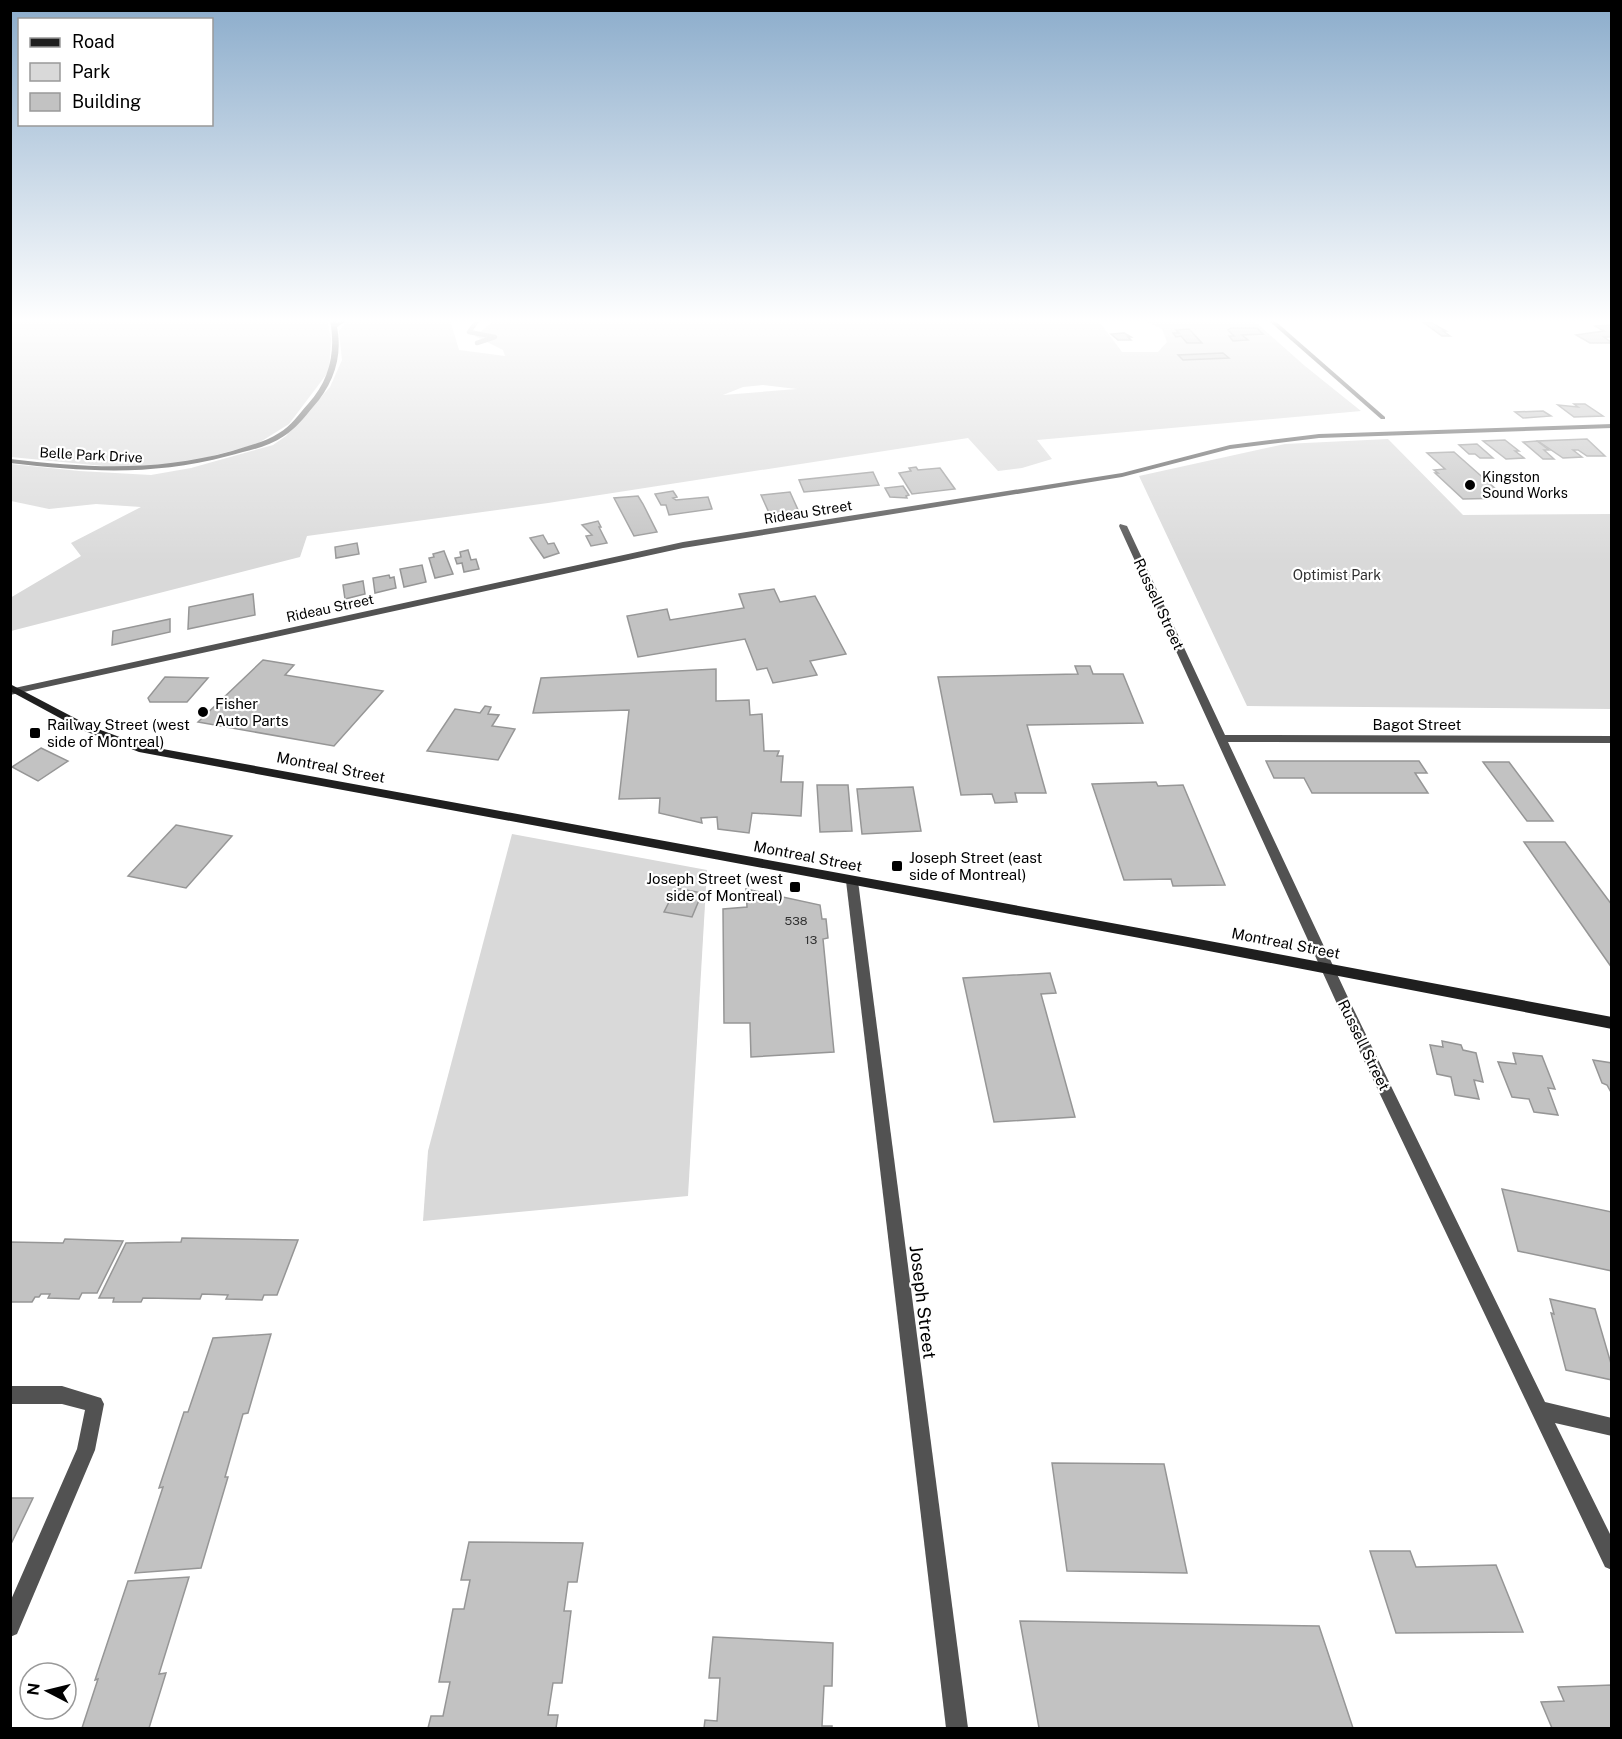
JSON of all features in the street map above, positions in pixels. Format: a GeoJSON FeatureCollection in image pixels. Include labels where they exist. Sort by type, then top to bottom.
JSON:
{"type":"FeatureCollection","features":[{"type":"Feature","properties":{"kind":"main road","name":"Montreal Street"},"geometry":{"type":"LineString","coordinates":[[12,690],[86,728],[140,748],[1328,968],[1611,1023]]}},
{"type":"Feature","properties":{"kind":"street","name":"Belle Park Drive"},"geometry":{"type":"LineString","coordinates":[[10,461],[100,470],[144,471],[196,464],[270,442],[293,425],[314,401]]}},
{"type":"Feature","properties":{"kind":"street"},"geometry":{"type":"LineString","coordinates":[[1364,401],[1383,418]]}},
{"type":"Feature","properties":{"kind":"street","name":"Rideau Street"},"geometry":{"type":"LineString","coordinates":[[12,690],[683,545],[1111,477],[1230,447],[1319,436],[1611,426]]}},
{"type":"Feature","properties":{"kind":"street","name":"Russell Street"},"geometry":{"type":"LineString","coordinates":[[1123,526],[1328,968],[1611,1560]]}},
{"type":"Feature","properties":{"kind":"street","name":"Bagot Street"},"geometry":{"type":"LineString","coordinates":[[1222,738],[1611,740]]}},
{"type":"Feature","properties":{"kind":"street","name":"Joseph Street"},"geometry":{"type":"LineString","coordinates":[[852,881],[957,1728]]}},
{"type":"Feature","properties":{"kind":"street"},"geometry":{"type":"LineString","coordinates":[[10,1395],[62,1395],[95,1404],[86,1450],[10,1627]]}},
{"type":"Feature","properties":{"kind":"street"},"geometry":{"type":"LineString","coordinates":[[1540,1410],[1611,1427]]}},
{"type":"Feature","properties":{"kind":"green space"},"geometry":{"type":"Polygon","coordinates":[[[11,401],[306,401],[289,424],[257,444],[190,462],[134,469],[11,457],[11,401]]]}},
{"type":"Feature","properties":{"kind":"green space"},"geometry":{"type":"Polygon","coordinates":[[[317,401],[1349,401],[1361,411],[1037,440],[1052,459],[1022,468],[998,471],[968,438],[548,503],[307,536],[300,557],[11,631],[10,598],[81,556],[71,543],[141,507],[96,504],[49,509],[11,501],[11,464],[151,475],[191,468],[273,445],[286,436],[317,401]]]}},
{"type":"Feature","properties":{"kind":"green space","name":"Optimist Park"},"geometry":{"type":"Polygon","coordinates":[[[1388,439],[1463,515],[1611,514],[1611,709],[1247,706],[1139,476],[1285,444],[1388,439]]]}},
{"type":"Feature","properties":{"kind":"green space"},"geometry":{"type":"Polygon","coordinates":[[[512,834],[707,870],[688,1196],[423,1221],[428,1151],[512,834]]]}},
{"type":"Feature","properties":{"kind":"building"},"geometry":{"type":"Polygon","coordinates":[[[1574,404],[1585,404],[1603,416],[1574,417],[1558,405],[1578,407],[1574,404]]]}},
{"type":"Feature","properties":{"kind":"building"},"geometry":{"type":"Polygon","coordinates":[[[1543,411],[1551,416],[1523,418],[1515,412],[1543,411]]]}},
{"type":"Feature","properties":{"kind":"building"},"geometry":{"type":"Polygon","coordinates":[[[1587,439],[1605,456],[1587,456],[1578,450],[1573,450],[1582,457],[1563,458],[1538,441],[1587,439]]]}},
{"type":"Feature","properties":{"kind":"building"},"geometry":{"type":"Polygon","coordinates":[[[1505,440],[1524,458],[1506,459],[1483,441],[1505,440]]]}},
{"type":"Feature","properties":{"kind":"building"},"geometry":{"type":"Polygon","coordinates":[[[1537,441],[1549,450],[1544,450],[1554,459],[1543,459],[1523,442],[1537,441]]]}},
{"type":"Feature","properties":{"kind":"building"},"geometry":{"type":"Polygon","coordinates":[[[1477,444],[1493,458],[1480,458],[1475,454],[1469,454],[1459,445],[1477,444]]]}},
{"type":"Feature","properties":{"kind":"building","name":"Kingston Sound Works"},"geometry":{"type":"Polygon","coordinates":[[[1454,452],[1506,498],[1463,499],[1435,473],[1438,473],[1434,470],[1445,469],[1427,453],[1454,452]]]}},
{"type":"Feature","properties":{"kind":"building"},"geometry":{"type":"Polygon","coordinates":[[[916,467],[918,470],[940,468],[955,489],[912,494],[899,473],[911,471],[909,468],[916,467]]]}},
{"type":"Feature","properties":{"kind":"building"},"geometry":{"type":"Polygon","coordinates":[[[873,472],[879,485],[804,492],[799,480],[873,472]]]}},
{"type":"Feature","properties":{"kind":"building"},"geometry":{"type":"Polygon","coordinates":[[[903,486],[909,495],[906,496],[907,498],[890,497],[885,488],[903,486]]]}},
{"type":"Feature","properties":{"kind":"building"},"geometry":{"type":"Polygon","coordinates":[[[673,491],[677,497],[673,498],[676,500],[708,497],[712,509],[669,515],[666,505],[661,505],[655,494],[673,491]]]}},
{"type":"Feature","properties":{"kind":"building"},"geometry":{"type":"Polygon","coordinates":[[[790,492],[799,512],[770,515],[761,495],[790,492]]]}},
{"type":"Feature","properties":{"kind":"building"},"geometry":{"type":"Polygon","coordinates":[[[638,496],[657,532],[634,536],[614,498],[638,496]]]}},
{"type":"Feature","properties":{"kind":"building"},"geometry":{"type":"Polygon","coordinates":[[[598,521],[607,543],[591,546],[586,536],[592,535],[582,525],[598,521]]]}},
{"type":"Feature","properties":{"kind":"building"},"geometry":{"type":"Polygon","coordinates":[[[543,535],[548,544],[554,543],[559,553],[544,558],[530,538],[543,535]]]}},
{"type":"Feature","properties":{"kind":"building"},"geometry":{"type":"Polygon","coordinates":[[[357,543],[359,554],[336,558],[335,547],[357,543]]]}},
{"type":"Feature","properties":{"kind":"building"},"geometry":{"type":"Polygon","coordinates":[[[468,550],[471,560],[476,559],[479,569],[464,572],[462,563],[457,564],[455,558],[461,557],[460,552],[468,550]]]}},
{"type":"Feature","properties":{"kind":"building"},"geometry":{"type":"Polygon","coordinates":[[[444,551],[453,574],[435,578],[429,558],[434,557],[433,554],[444,551]]]}},
{"type":"Feature","properties":{"kind":"building"},"geometry":{"type":"Polygon","coordinates":[[[422,565],[426,582],[404,587],[400,569],[422,565]]]}},
{"type":"Feature","properties":{"kind":"building"},"geometry":{"type":"Polygon","coordinates":[[[389,575],[390,578],[394,577],[396,588],[375,593],[373,578],[389,575]]]}},
{"type":"Feature","properties":{"kind":"building"},"geometry":{"type":"Polygon","coordinates":[[[363,581],[365,594],[345,599],[343,585],[363,581]]]}},
{"type":"Feature","properties":{"kind":"building"},"geometry":{"type":"Polygon","coordinates":[[[774,589],[780,602],[815,596],[846,654],[810,661],[817,675],[773,683],[767,668],[757,670],[745,639],[638,657],[627,616],[667,609],[670,620],[744,608],[739,594],[774,589]]]}},
{"type":"Feature","properties":{"kind":"building"},"geometry":{"type":"Polygon","coordinates":[[[253,594],[255,615],[188,629],[189,607],[253,594]]]}},
{"type":"Feature","properties":{"kind":"building"},"geometry":{"type":"Polygon","coordinates":[[[170,619],[170,632],[112,645],[113,631],[170,619]]]}},
{"type":"Feature","properties":{"kind":"building"},"geometry":{"type":"Polygon","coordinates":[[[263,660],[294,665],[285,675],[383,691],[334,746],[198,722],[263,660]]]}},
{"type":"Feature","properties":{"kind":"building"},"geometry":{"type":"Polygon","coordinates":[[[1075,666],[1090,666],[1093,674],[1123,674],[1143,723],[1027,725],[1046,793],[1015,793],[1017,802],[995,803],[992,794],[961,795],[938,677],[1078,674],[1075,666]]]}},
{"type":"Feature","properties":{"kind":"building"},"geometry":{"type":"Polygon","coordinates":[[[716,669],[716,701],[749,700],[750,715],[762,714],[764,751],[779,751],[777,756],[783,756],[781,782],[803,782],[801,816],[752,813],[749,833],[718,829],[717,817],[701,818],[702,823],[659,813],[660,798],[619,799],[629,710],[533,713],[541,678],[716,669]]]}},
{"type":"Feature","properties":{"kind":"building"},"geometry":{"type":"Polygon","coordinates":[[[165,677],[208,678],[187,702],[150,702],[148,698],[165,677]]]}},
{"type":"Feature","properties":{"kind":"building"},"geometry":{"type":"Polygon","coordinates":[[[485,706],[491,707],[488,714],[499,715],[492,726],[515,729],[498,760],[427,751],[455,709],[480,713],[485,706]]]}},
{"type":"Feature","properties":{"kind":"building"},"geometry":{"type":"Polygon","coordinates":[[[41,748],[68,761],[38,781],[12,767],[41,748]]]}},
{"type":"Feature","properties":{"kind":"building"},"geometry":{"type":"Polygon","coordinates":[[[1266,761],[1419,761],[1427,773],[1415,773],[1428,793],[1312,793],[1304,778],[1274,778],[1266,761]]]}},
{"type":"Feature","properties":{"kind":"building"},"geometry":{"type":"Polygon","coordinates":[[[1483,762],[1509,762],[1553,821],[1527,821],[1483,762]]]}},
{"type":"Feature","properties":{"kind":"building"},"geometry":{"type":"Polygon","coordinates":[[[1156,782],[1158,786],[1183,785],[1225,885],[1173,886],[1171,879],[1124,880],[1092,784],[1156,782]]]}},
{"type":"Feature","properties":{"kind":"building"},"geometry":{"type":"Polygon","coordinates":[[[817,785],[848,785],[852,831],[820,832],[817,785]]]}},
{"type":"Feature","properties":{"kind":"building"},"geometry":{"type":"Polygon","coordinates":[[[913,787],[921,831],[862,834],[857,789],[913,787]]]}},
{"type":"Feature","properties":{"kind":"building"},"geometry":{"type":"Polygon","coordinates":[[[176,825],[232,836],[186,888],[128,876],[176,825]]]}},
{"type":"Feature","properties":{"kind":"building"},"geometry":{"type":"Polygon","coordinates":[[[1524,842],[1565,842],[1612,905],[1612,968],[1524,842]]]}},
{"type":"Feature","properties":{"kind":"building"},"geometry":{"type":"Polygon","coordinates":[[[676,888],[702,893],[692,917],[664,912],[676,888]]]}},
{"type":"Feature","properties":{"kind":"building"},"geometry":{"type":"Polygon","coordinates":[[[746,889],[820,905],[822,919],[826,919],[828,938],[823,939],[834,1052],[751,1057],[750,1023],[724,1023],[723,909],[747,907],[746,889]]]}},
{"type":"Feature","properties":{"kind":"building"},"geometry":{"type":"Polygon","coordinates":[[[1050,973],[1056,993],[1041,994],[1075,1117],[994,1122],[963,978],[1050,973]]]}},
{"type":"Feature","properties":{"kind":"building"},"geometry":{"type":"Polygon","coordinates":[[[1442,1041],[1461,1045],[1463,1050],[1476,1053],[1483,1082],[1474,1080],[1479,1099],[1455,1095],[1451,1077],[1437,1074],[1430,1045],[1443,1047],[1442,1041]]]}},
{"type":"Feature","properties":{"kind":"building"},"geometry":{"type":"Polygon","coordinates":[[[1513,1053],[1542,1056],[1555,1089],[1548,1088],[1558,1115],[1534,1112],[1529,1099],[1512,1097],[1498,1062],[1516,1064],[1513,1053]]]}},
{"type":"Feature","properties":{"kind":"building"},"geometry":{"type":"Polygon","coordinates":[[[1593,1060],[1612,1063],[1612,1094],[1607,1085],[1602,1083],[1593,1060]]]}},
{"type":"Feature","properties":{"kind":"building"},"geometry":{"type":"Polygon","coordinates":[[[1502,1189],[1612,1212],[1612,1271],[1518,1251],[1502,1189]]]}},
{"type":"Feature","properties":{"kind":"building"},"geometry":{"type":"Polygon","coordinates":[[[182,1238],[298,1240],[277,1295],[264,1295],[262,1300],[226,1299],[228,1295],[202,1294],[200,1299],[143,1298],[141,1302],[113,1302],[114,1298],[99,1298],[126,1243],[181,1242],[182,1238]]]}},
{"type":"Feature","properties":{"kind":"building"},"geometry":{"type":"Polygon","coordinates":[[[65,1239],[123,1241],[97,1293],[82,1293],[79,1299],[48,1298],[50,1294],[41,1294],[32,1302],[10,1302],[10,1242],[63,1243],[65,1239]]]}},
{"type":"Feature","properties":{"kind":"building"},"geometry":{"type":"Polygon","coordinates":[[[1550,1299],[1595,1309],[1612,1367],[1612,1380],[1566,1370],[1551,1313],[1554,1314],[1550,1299]]]}},
{"type":"Feature","properties":{"kind":"building"},"geometry":{"type":"Polygon","coordinates":[[[271,1334],[248,1413],[243,1414],[225,1477],[228,1477],[201,1568],[135,1573],[184,1412],[188,1412],[213,1338],[271,1334]]]}},
{"type":"Feature","properties":{"kind":"building"},"geometry":{"type":"Polygon","coordinates":[[[1052,1463],[1164,1464],[1187,1573],[1067,1571],[1052,1463]]]}},
{"type":"Feature","properties":{"kind":"building"},"geometry":{"type":"Polygon","coordinates":[[[10,1498],[33,1498],[10,1546],[10,1498]]]}},
{"type":"Feature","properties":{"kind":"building"},"geometry":{"type":"Polygon","coordinates":[[[469,1542],[583,1543],[577,1582],[568,1582],[564,1611],[571,1611],[562,1683],[553,1683],[548,1715],[558,1715],[556,1728],[428,1728],[431,1716],[443,1716],[450,1682],[439,1682],[453,1609],[464,1609],[470,1580],[461,1580],[469,1542]]]}},
{"type":"Feature","properties":{"kind":"building"},"geometry":{"type":"Polygon","coordinates":[[[1370,1551],[1410,1551],[1416,1567],[1496,1565],[1523,1632],[1396,1633],[1370,1551]]]}},
{"type":"Feature","properties":{"kind":"building"},"geometry":{"type":"Polygon","coordinates":[[[189,1577],[159,1674],[166,1673],[149,1728],[82,1728],[98,1679],[95,1680],[128,1581],[189,1577]]]}},
{"type":"Feature","properties":{"kind":"building"},"geometry":{"type":"Polygon","coordinates":[[[1020,1621],[1319,1626],[1353,1728],[1039,1728],[1020,1621]]]}},
{"type":"Feature","properties":{"kind":"building"},"geometry":{"type":"Polygon","coordinates":[[[713,1637],[833,1643],[832,1686],[824,1686],[822,1726],[832,1726],[832,1728],[704,1728],[705,1720],[717,1721],[720,1678],[709,1678],[713,1637]]]}},
{"type":"Feature","properties":{"kind":"building"},"geometry":{"type":"Polygon","coordinates":[[[1612,1685],[1612,1728],[1552,1728],[1541,1702],[1564,1701],[1558,1687],[1612,1685]]]}},
{"type":"Feature","properties":{"kind":"place","name":"Kingston Sound Works"},"geometry":{"type":"Point","coordinates":[1470,485]}},
{"type":"Feature","properties":{"kind":"place","name":"Fisher Auto Parts"},"geometry":{"type":"Point","coordinates":[203,712]}},
{"type":"Feature","properties":{"kind":"place","name":"Railway Street (west side of Montreal)"},"geometry":{"type":"Point","coordinates":[35,733]}},
{"type":"Feature","properties":{"kind":"place","name":"Joseph Street (east side of Montreal)"},"geometry":{"type":"Point","coordinates":[897,866]}},
{"type":"Feature","properties":{"kind":"place","name":"Joseph Street (west side of Montreal)"},"geometry":{"type":"Point","coordinates":[795,887]}}]}
